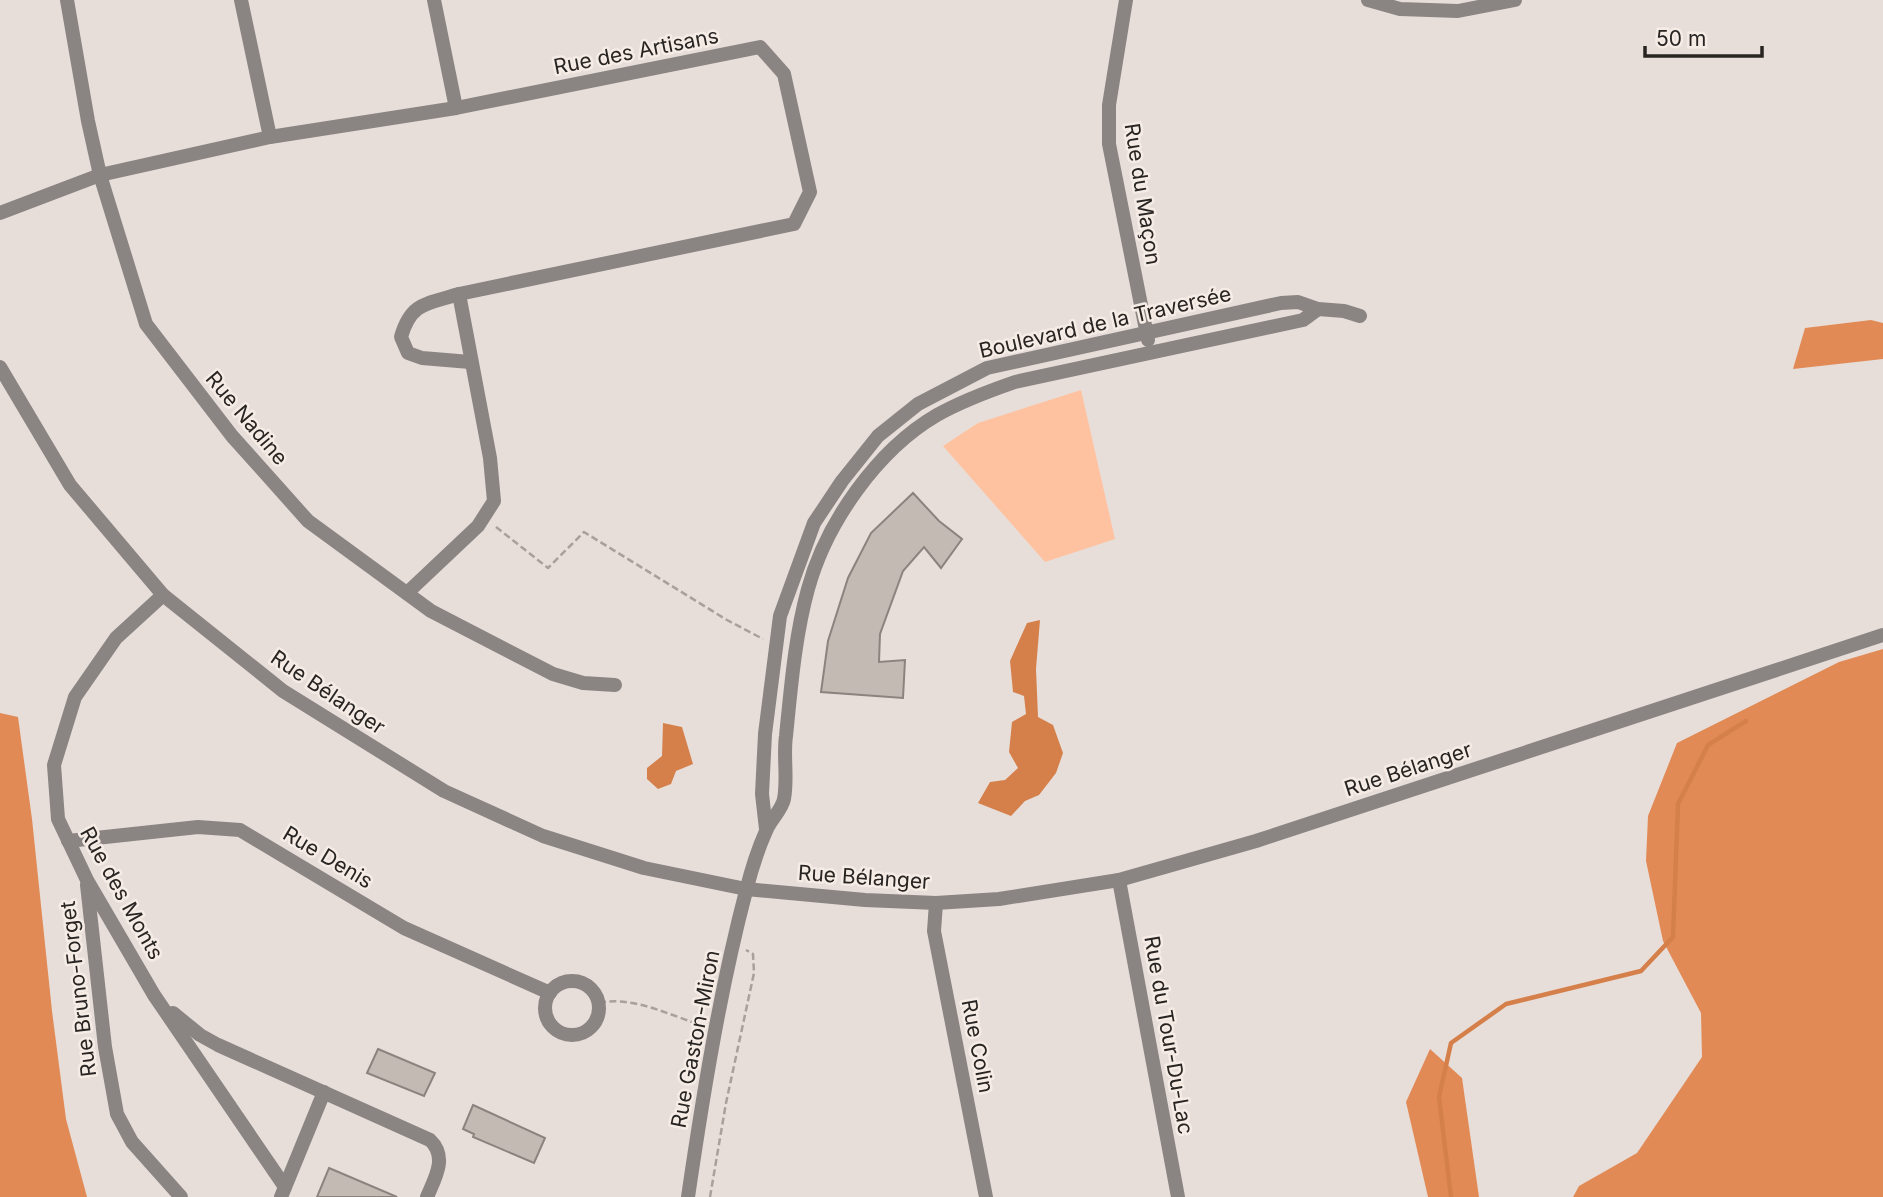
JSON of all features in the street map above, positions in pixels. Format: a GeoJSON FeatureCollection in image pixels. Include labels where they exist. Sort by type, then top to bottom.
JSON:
{"type":"FeatureCollection","features":[{"type":"Feature","properties":{"kind":"street","name":"Rue Nadine"},"geometry":{"type":"LineString","coordinates":[[67,0],[100,175],[146,324],[232,436],[309,521],[431,611],[553,674],[583,683],[615,685]]}},
{"type":"Feature","properties":{"kind":"street"},"geometry":{"type":"LineString","coordinates":[[241,0],[270,137]]}},
{"type":"Feature","properties":{"kind":"street"},"geometry":{"type":"LineString","coordinates":[[434,0],[456,108]]}},
{"type":"Feature","properties":{"kind":"street","name":"Rue du Maçon"},"geometry":{"type":"LineString","coordinates":[[1126,0],[1109,105],[1110,144],[1150,352]]}},
{"type":"Feature","properties":{"kind":"street"},"geometry":{"type":"LineString","coordinates":[[1368,0],[1400,9],[1458,11],[1515,0]]}},
{"type":"Feature","properties":{"kind":"street","name":"Rue des Artisans"},"geometry":{"type":"LineString","coordinates":[[0,213],[100,175],[270,137],[456,108],[760,47],[784,74],[810,192],[794,224],[459,294],[417,307],[406,320],[401,337],[408,353],[432,359],[470,362]]}},
{"type":"Feature","properties":{"kind":"street"},"geometry":{"type":"LineString","coordinates":[[407,593],[478,526],[494,501],[490,458],[459,294]]}},
{"type":"Feature","properties":{"kind":"street","name":"Boulevard de la Traversée"},"geometry":{"type":"LineString","coordinates":[[766,829],[762,782],[765,734],[780,616],[814,523],[842,481],[878,436],[918,404],[987,368],[1282,303],[1298,302],[1318,309],[1344,311],[1360,316]]}},
{"type":"Feature","properties":{"kind":"street","name":"Boulevard de la Traversée"},"geometry":{"type":"LineString","coordinates":[[746,889],[766,829],[784,801],[785,739],[794,665],[808,590],[822,547],[840,513],[857,490],[896,447],[936,416],[978,395],[1015,382],[1303,320],[1318,309]]}},
{"type":"Feature","properties":{"kind":"street","name":"Rue Bélanger"},"geometry":{"type":"LineString","coordinates":[[0,367],[70,485],[163,595],[283,691],[444,791],[542,835],[643,868],[746,889],[865,900],[936,903],[999,899],[1119,880],[1282,832],[1883,635]]}},
{"type":"Feature","properties":{"kind":"street","name":"Rue des Monts"},"geometry":{"type":"LineString","coordinates":[[163,595],[116,638],[75,697],[54,765],[58,819],[87,880],[154,995],[283,1192]]}},
{"type":"Feature","properties":{"kind":"street","name":"Rue Denis"},"geometry":{"type":"LineString","coordinates":[[68,841],[198,827],[240,830],[404,928],[550,993]]}},
{"type":"Feature","properties":{"kind":"street","name":"Rue Bruno-Forget"},"geometry":{"type":"LineString","coordinates":[[87,880],[104,1047],[117,1114],[132,1142],[181,1197]]}},
{"type":"Feature","properties":{"kind":"street","name":"Rue du Tour-Du-Lac"},"geometry":{"type":"LineString","coordinates":[[1119,880],[1178,1197]]}},
{"type":"Feature","properties":{"kind":"street","name":"Rue Gaston-Miron"},"geometry":{"type":"LineString","coordinates":[[688,1197],[716,1028],[746,889]]}},
{"type":"Feature","properties":{"kind":"street","name":"Rue Colin"},"geometry":{"type":"LineString","coordinates":[[936,903],[934,931],[986,1197]]}},
{"type":"Feature","properties":{"kind":"street"},"geometry":{"type":"LineString","coordinates":[[565,982],[582,983],[596,994],[599,1003],[599,1012],[592,1028],[584,1033],[567,1035],[559,1032],[547,1018],[545,1010],[550,993],[565,982]]}},
{"type":"Feature","properties":{"kind":"street","name":"Rue des Monts"},"geometry":{"type":"LineString","coordinates":[[154,995],[181,1020],[218,1045],[419,1133],[435,1144],[440,1160],[427,1197]]}},
{"type":"Feature","properties":{"kind":"street"},"geometry":{"type":"LineString","coordinates":[[283,1192],[324,1092]]}},
{"type":"Feature","properties":{"kind":"path"},"geometry":{"type":"LineString","coordinates":[[483,517],[548,568],[584,532],[727,620],[776,645]]}},
{"type":"Feature","properties":{"kind":"path"},"geometry":{"type":"LineString","coordinates":[[710,1197],[726,1103],[754,973],[753,954],[734,946]]}},
{"type":"Feature","properties":{"kind":"path"},"geometry":{"type":"LineString","coordinates":[[599,1003],[630,1002],[695,1023]]}},
{"type":"Feature","properties":{"kind":"shaded area"},"geometry":{"type":"Polygon","coordinates":[[[1871,320],[1883,323],[1883,359],[1793,369],[1805,328],[1871,320]]]}},
{"type":"Feature","properties":{"kind":"shaded area"},"geometry":{"type":"Polygon","coordinates":[[[1081,390],[1115,539],[1045,562],[943,446],[978,423],[1081,390]]]}},
{"type":"Feature","properties":{"kind":"shaded area"},"geometry":{"type":"Polygon","coordinates":[[[1040,620],[1036,669],[1038,717],[1053,725],[1063,753],[1056,773],[1039,795],[1025,801],[1011,816],[978,803],[990,782],[1005,780],[1018,768],[1009,752],[1012,722],[1026,714],[1024,696],[1013,692],[1010,661],[1027,623],[1040,620]]]}},
{"type":"Feature","properties":{"kind":"shaded area"},"geometry":{"type":"Polygon","coordinates":[[[1883,649],[1883,1197],[1573,1197],[1579,1186],[1637,1153],[1702,1057],[1701,1013],[1663,941],[1646,861],[1648,816],[1677,743],[1839,662],[1883,649]]]}},
{"type":"Feature","properties":{"kind":"shaded area"},"geometry":{"type":"Polygon","coordinates":[[[0,713],[18,717],[66,1119],[87,1197],[0,1197],[0,713]]]}},
{"type":"Feature","properties":{"kind":"shaded area"},"geometry":{"type":"Polygon","coordinates":[[[663,723],[682,727],[693,764],[676,771],[671,784],[658,789],[647,779],[647,768],[662,756],[663,723]]]}},
{"type":"Feature","properties":{"kind":"shaded area"},"geometry":{"type":"Polygon","coordinates":[[[1430,1049],[1462,1078],[1479,1197],[1428,1197],[1406,1102],[1430,1049]]]}},
{"type":"Feature","properties":{"kind":"building"},"geometry":{"type":"Polygon","coordinates":[[[913,493],[939,521],[962,539],[941,568],[924,547],[903,571],[880,634],[879,662],[905,660],[903,698],[821,692],[828,641],[848,578],[871,533],[913,493]]]}},
{"type":"Feature","properties":{"kind":"building"},"geometry":{"type":"Polygon","coordinates":[[[378,1049],[435,1073],[424,1096],[367,1073],[378,1049]]]}},
{"type":"Feature","properties":{"kind":"building"},"geometry":{"type":"Polygon","coordinates":[[[473,1105],[545,1138],[534,1163],[473,1137],[474,1134],[463,1129],[473,1105]]]}},
{"type":"Feature","properties":{"kind":"building"},"geometry":{"type":"Polygon","coordinates":[[[329,1168],[397,1197],[317,1197],[329,1168]]]}},
{"type":"Feature","properties":{"kind":"waterway"},"geometry":{"type":"LineString","coordinates":[[1451,1197],[1439,1097],[1451,1043],[1506,1004],[1641,971],[1673,937],[1678,804],[1708,745],[1746,721]]}}]}
